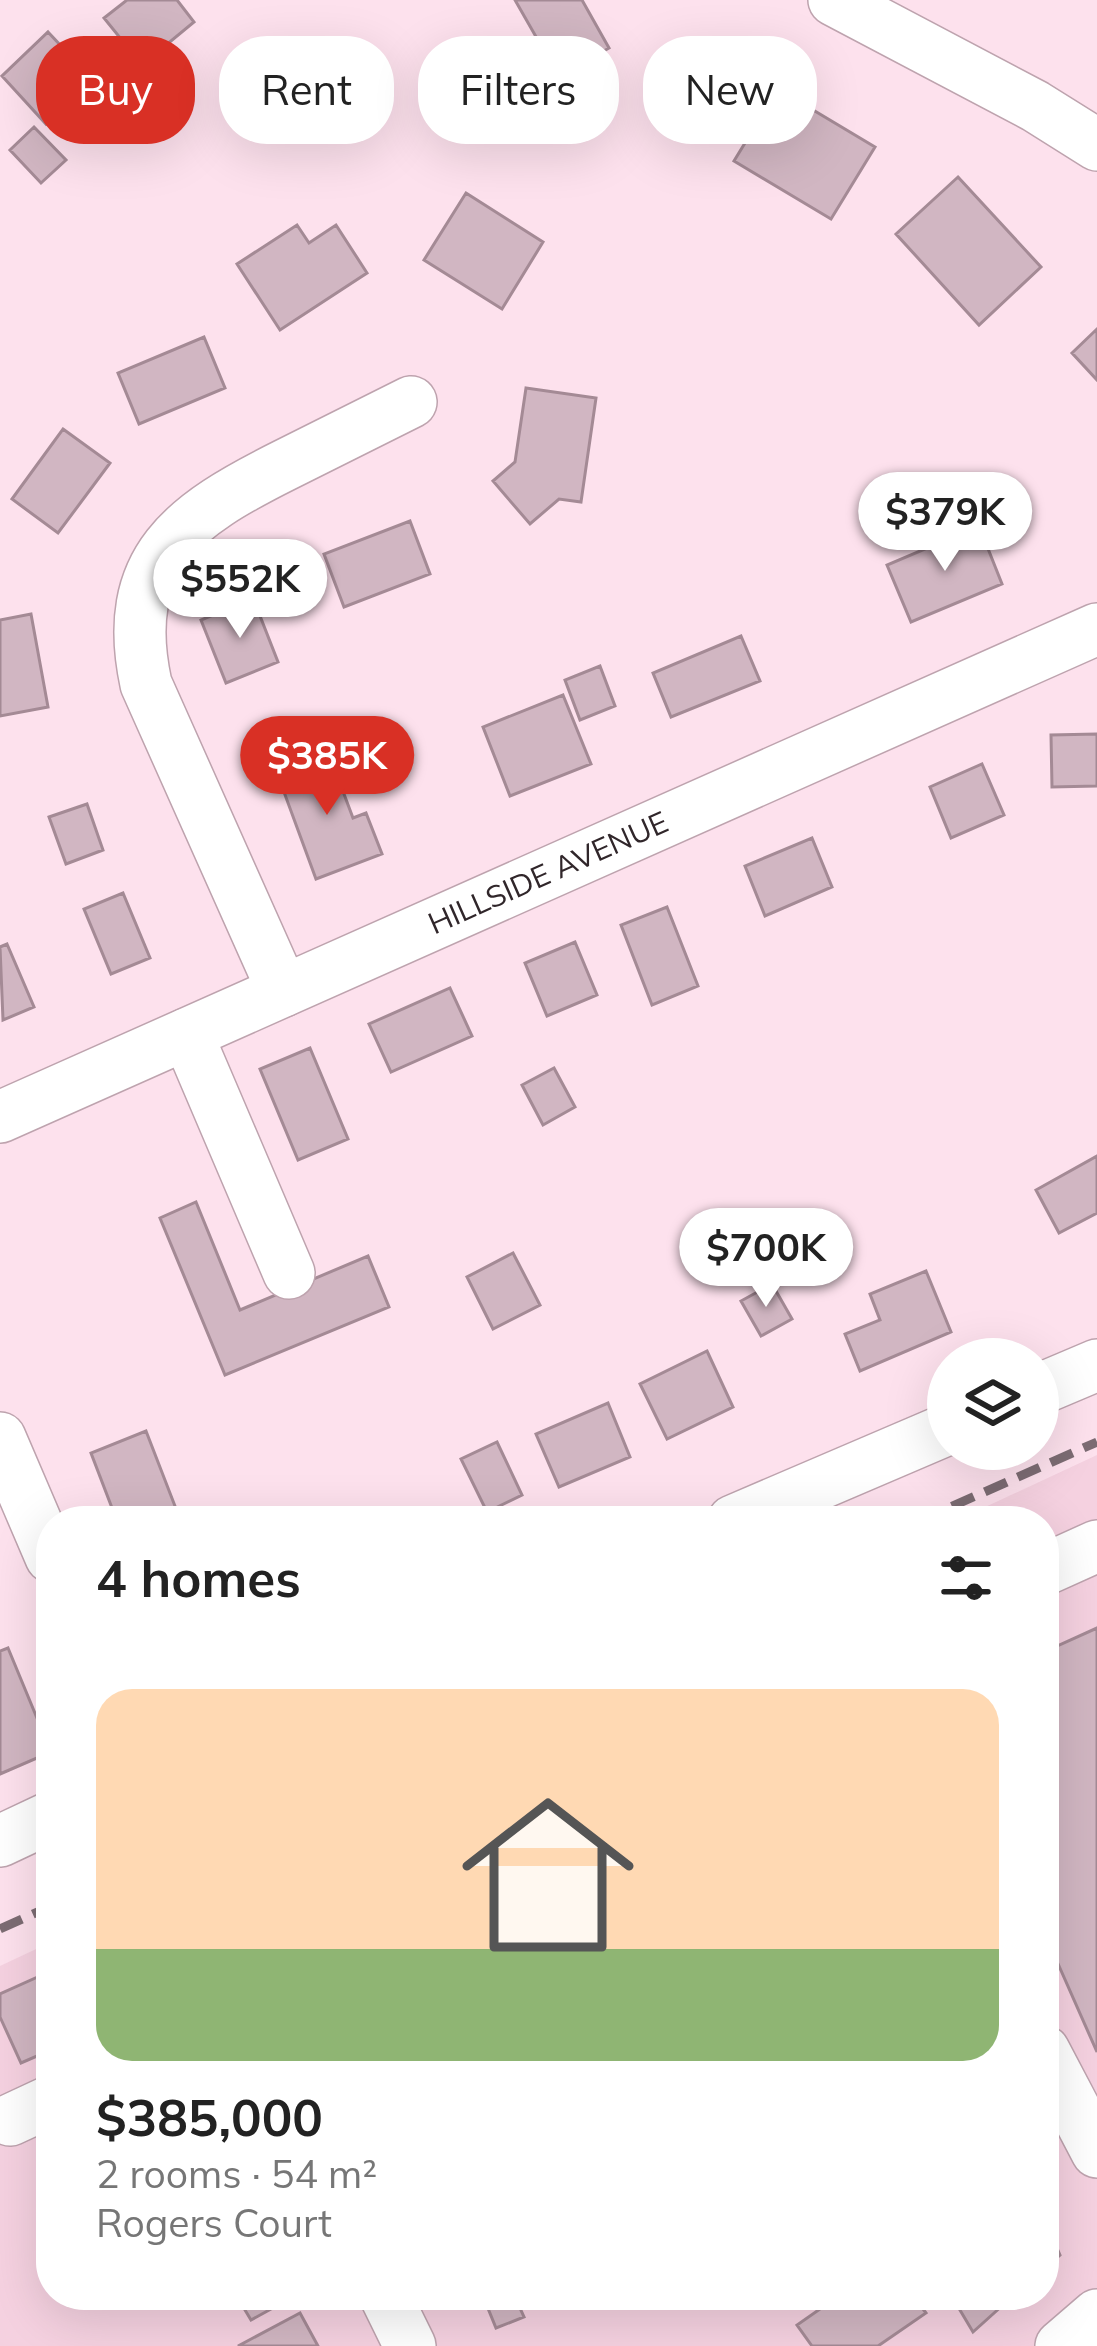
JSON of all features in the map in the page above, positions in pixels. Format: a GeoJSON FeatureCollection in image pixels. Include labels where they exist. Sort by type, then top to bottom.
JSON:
{"type":"FeatureCollection","features":[{"type":"Feature","properties":{"kind":"street"},"geometry":{"type":"LineString","coordinates":[[834,0],[1035,106],[1097,145]]}},
{"type":"Feature","properties":{"kind":"street"},"geometry":{"type":"LineString","coordinates":[[283,992],[146,684],[139,652],[142,601],[163,550],[187,521],[218,499],[411,402]]}},
{"type":"Feature","properties":{"kind":"street","name":"HILLSIDE AVENUE"},"geometry":{"type":"LineString","coordinates":[[0,1117],[1097,629]]}},
{"type":"Feature","properties":{"kind":"street"},"geometry":{"type":"LineString","coordinates":[[187,1034],[289,1274]]}},
{"type":"Feature","properties":{"kind":"street"},"geometry":{"type":"LineString","coordinates":[[1059,1381],[1097,1365]]}},
{"type":"Feature","properties":{"kind":"street"},"geometry":{"type":"LineString","coordinates":[[0,1438],[36,1522]]}},
{"type":"Feature","properties":{"kind":"street"},"geometry":{"type":"LineString","coordinates":[[768,1506],[927,1438]]}},
{"type":"Feature","properties":{"kind":"street"},"geometry":{"type":"LineString","coordinates":[[1059,1563],[1097,1546]]}},
{"type":"Feature","properties":{"kind":"street"},"geometry":{"type":"LineString","coordinates":[[0,1841],[36,1824]]}},
{"type":"Feature","properties":{"kind":"street"},"geometry":{"type":"LineString","coordinates":[[1059,2080],[1097,2152]]}},
{"type":"Feature","properties":{"kind":"street"},"geometry":{"type":"LineString","coordinates":[[393,2310],[410,2346]]}},
{"type":"Feature","properties":{"kind":"street"},"geometry":{"type":"LineString","coordinates":[[1061,2346],[1097,2315]]}},
{"type":"Feature","properties":{"kind":"shaded area"},"geometry":{"type":"Polygon","coordinates":[[[1097,1455],[1097,2346],[0,2346],[0,1966],[36,1949],[36,2310],[1059,2310],[1059,1506],[987,1506],[1097,1455]]]}},
{"type":"Feature","properties":{"kind":"building"},"geometry":{"type":"Polygon","coordinates":[[[127,0],[177,0],[194,22],[177,36],[119,36],[104,18],[127,0]]]}},
{"type":"Feature","properties":{"kind":"building"},"geometry":{"type":"Polygon","coordinates":[[[515,0],[582,0],[602,36],[536,36],[515,0]]]}},
{"type":"Feature","properties":{"kind":"building"},"geometry":{"type":"Polygon","coordinates":[[[36,43],[36,113],[2,76],[36,43]]]}},
{"type":"Feature","properties":{"kind":"building"},"geometry":{"type":"Polygon","coordinates":[[[817,112],[875,147],[831,219],[734,161],[744,144],[817,144],[817,112]]]}},
{"type":"Feature","properties":{"kind":"building"},"geometry":{"type":"Polygon","coordinates":[[[34,127],[36,144],[50,144],[66,160],[41,183],[10,150],[34,127]]]}},
{"type":"Feature","properties":{"kind":"building"},"geometry":{"type":"Polygon","coordinates":[[[958,177],[1041,267],[979,325],[896,234],[958,177]]]}},
{"type":"Feature","properties":{"kind":"building"},"geometry":{"type":"Polygon","coordinates":[[[466,193],[543,242],[502,309],[424,260],[466,193]]]}},
{"type":"Feature","properties":{"kind":"building"},"geometry":{"type":"Polygon","coordinates":[[[297,225],[309,243],[336,225],[367,273],[280,330],[237,264],[297,225]]]}},
{"type":"Feature","properties":{"kind":"building"},"geometry":{"type":"Polygon","coordinates":[[[1097,329],[1097,380],[1072,353],[1097,329]]]}},
{"type":"Feature","properties":{"kind":"building"},"geometry":{"type":"Polygon","coordinates":[[[204,337],[225,388],[139,424],[118,373],[204,337]]]}},
{"type":"Feature","properties":{"kind":"building"},"geometry":{"type":"Polygon","coordinates":[[[526,388],[596,398],[581,502],[559,499],[530,524],[493,481],[515,462],[526,388]]]}},
{"type":"Feature","properties":{"kind":"building"},"geometry":{"type":"Polygon","coordinates":[[[63,429],[110,463],[58,533],[12,499],[63,429]]]}},
{"type":"Feature","properties":{"kind":"building"},"geometry":{"type":"Polygon","coordinates":[[[410,521],[430,574],[344,607],[324,554],[410,521]]]}},
{"type":"Feature","properties":{"kind":"building"},"geometry":{"type":"Polygon","coordinates":[[[979,526],[1002,584],[911,622],[887,565],[979,526]]]}},
{"type":"Feature","properties":{"kind":"building"},"geometry":{"type":"Polygon","coordinates":[[[253,598],[278,662],[226,683],[201,620],[253,598]]]}},
{"type":"Feature","properties":{"kind":"building"},"geometry":{"type":"Polygon","coordinates":[[[31,614],[48,707],[0,716],[0,620],[31,614]]]}},
{"type":"Feature","properties":{"kind":"building"},"geometry":{"type":"Polygon","coordinates":[[[741,636],[760,681],[671,717],[653,673],[741,636]]]}},
{"type":"Feature","properties":{"kind":"building"},"geometry":{"type":"Polygon","coordinates":[[[600,666],[615,706],[580,720],[565,680],[600,666]]]}},
{"type":"Feature","properties":{"kind":"building"},"geometry":{"type":"Polygon","coordinates":[[[563,695],[591,764],[510,796],[483,727],[563,695]]]}},
{"type":"Feature","properties":{"kind":"building"},"geometry":{"type":"Polygon","coordinates":[[[1097,734],[1097,786],[1052,787],[1051,735],[1097,734]]]}},
{"type":"Feature","properties":{"kind":"building"},"geometry":{"type":"Polygon","coordinates":[[[329,754],[353,818],[366,813],[382,854],[316,879],[277,773],[329,754]]]}},
{"type":"Feature","properties":{"kind":"building"},"geometry":{"type":"Polygon","coordinates":[[[982,764],[1004,815],[951,838],[930,787],[982,764]]]}},
{"type":"Feature","properties":{"kind":"building"},"geometry":{"type":"Polygon","coordinates":[[[87,804],[103,850],[66,864],[49,817],[87,804]]]}},
{"type":"Feature","properties":{"kind":"building"},"geometry":{"type":"Polygon","coordinates":[[[812,838],[832,887],[765,916],[745,866],[812,838]]]}},
{"type":"Feature","properties":{"kind":"building"},"geometry":{"type":"Polygon","coordinates":[[[123,893],[150,958],[111,974],[84,909],[123,893]]]}},
{"type":"Feature","properties":{"kind":"building"},"geometry":{"type":"Polygon","coordinates":[[[667,907],[698,986],[652,1005],[621,925],[667,907]]]}},
{"type":"Feature","properties":{"kind":"building"},"geometry":{"type":"Polygon","coordinates":[[[575,942],[597,995],[547,1016],[525,963],[575,942]]]}},
{"type":"Feature","properties":{"kind":"building"},"geometry":{"type":"Polygon","coordinates":[[[7,944],[34,1007],[3,1020],[0,947],[7,944]]]}},
{"type":"Feature","properties":{"kind":"building"},"geometry":{"type":"Polygon","coordinates":[[[450,988],[472,1036],[391,1072],[369,1024],[450,988]]]}},
{"type":"Feature","properties":{"kind":"building"},"geometry":{"type":"Polygon","coordinates":[[[310,1048],[348,1139],[298,1160],[260,1069],[310,1048]]]}},
{"type":"Feature","properties":{"kind":"building"},"geometry":{"type":"Polygon","coordinates":[[[554,1068],[575,1107],[543,1125],[522,1085],[554,1068]]]}},
{"type":"Feature","properties":{"kind":"building"},"geometry":{"type":"Polygon","coordinates":[[[1097,1156],[1097,1213],[1059,1233],[1036,1190],[1097,1156]]]}},
{"type":"Feature","properties":{"kind":"building"},"geometry":{"type":"Polygon","coordinates":[[[196,1202],[240,1310],[368,1256],[389,1307],[225,1375],[160,1218],[196,1202]]]}},
{"type":"Feature","properties":{"kind":"building"},"geometry":{"type":"Polygon","coordinates":[[[513,1253],[540,1305],[493,1329],[467,1277],[513,1253]]]}},
{"type":"Feature","properties":{"kind":"building"},"geometry":{"type":"Polygon","coordinates":[[[926,1271],[951,1332],[927,1338],[927,1342],[860,1371],[845,1334],[880,1320],[870,1294],[926,1271]]]}},
{"type":"Feature","properties":{"kind":"building"},"geometry":{"type":"Polygon","coordinates":[[[772,1284],[792,1319],[761,1336],[741,1301],[772,1284]]]}},
{"type":"Feature","properties":{"kind":"building"},"geometry":{"type":"Polygon","coordinates":[[[707,1351],[733,1407],[667,1439],[640,1384],[707,1351]]]}},
{"type":"Feature","properties":{"kind":"building"},"geometry":{"type":"Polygon","coordinates":[[[608,1403],[630,1457],[559,1487],[536,1434],[608,1403]]]}},
{"type":"Feature","properties":{"kind":"building"},"geometry":{"type":"Polygon","coordinates":[[[146,1431],[175,1506],[111,1506],[91,1453],[146,1431]]]}},
{"type":"Feature","properties":{"kind":"building"},"geometry":{"type":"Polygon","coordinates":[[[497,1442],[522,1495],[499,1506],[484,1506],[461,1459],[497,1442]]]}},
{"type":"Feature","properties":{"kind":"building"},"geometry":{"type":"Polygon","coordinates":[[[1097,1628],[1097,2052],[1059,1966],[1059,1645],[1097,1628]]]}},
{"type":"Feature","properties":{"kind":"building"},"geometry":{"type":"Polygon","coordinates":[[[8,1648],[36,1716],[36,1758],[0,1774],[0,1651],[8,1648]]]}},
{"type":"Feature","properties":{"kind":"building"},"geometry":{"type":"Polygon","coordinates":[[[36,1978],[36,2056],[21,2063],[0,2017],[0,1994],[36,1978]]]}},
{"type":"Feature","properties":{"kind":"building"},"geometry":{"type":"Polygon","coordinates":[[[245,2310],[269,2310],[251,2320],[245,2310]]]}},
{"type":"Feature","properties":{"kind":"building"},"geometry":{"type":"Polygon","coordinates":[[[489,2310],[521,2310],[524,2317],[496,2328],[489,2310]]]}},
{"type":"Feature","properties":{"kind":"building"},"geometry":{"type":"Polygon","coordinates":[[[818,2310],[926,2313],[878,2346],[812,2346],[797,2325],[818,2310]]]}},
{"type":"Feature","properties":{"kind":"building"},"geometry":{"type":"Polygon","coordinates":[[[960,2310],[997,2310],[973,2332],[960,2310]]]}},
{"type":"Feature","properties":{"kind":"building"},"geometry":{"type":"Polygon","coordinates":[[[300,2313],[318,2346],[238,2346],[300,2313]]]}},
{"type":"Feature","properties":{"kind":"railway"},"geometry":{"type":"LineString","coordinates":[[953,1506],[1097,1442]]}},
{"type":"Feature","properties":{"kind":"railway"},"geometry":{"type":"LineString","coordinates":[[0,1929],[36,1913]]}}]}
